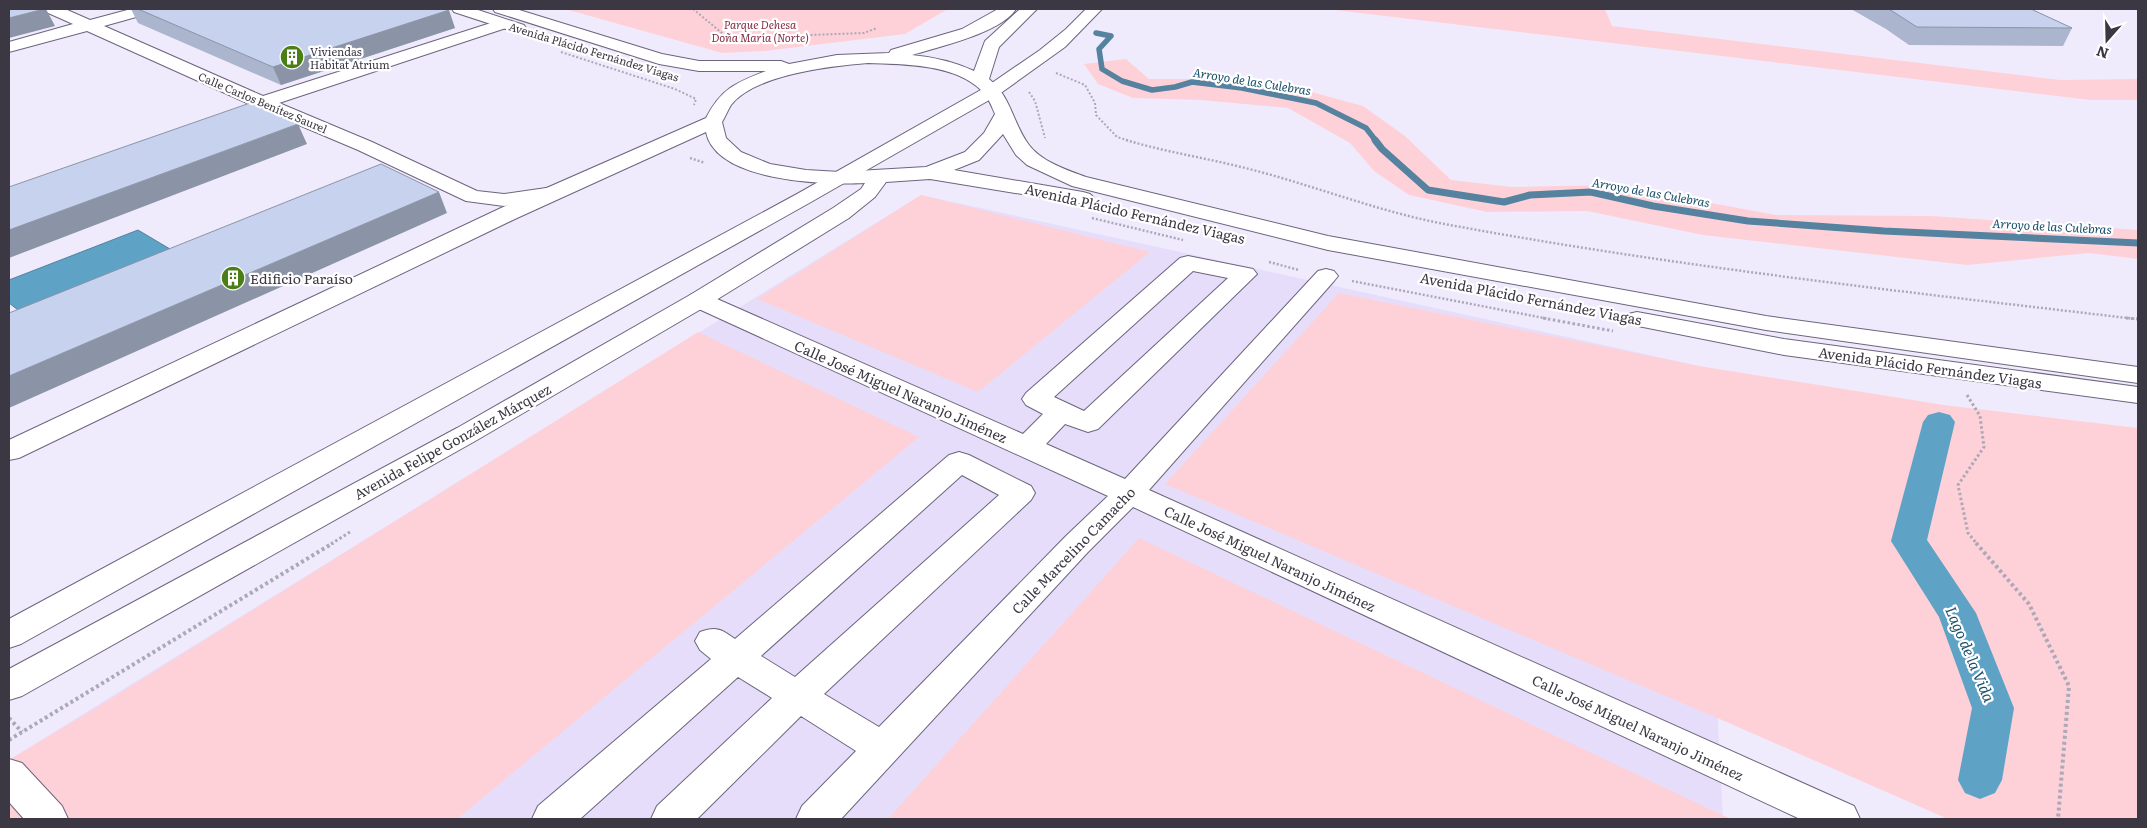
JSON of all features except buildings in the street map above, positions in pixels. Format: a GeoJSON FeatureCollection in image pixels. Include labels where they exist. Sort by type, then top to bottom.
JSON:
{"type":"FeatureCollection","features":[{"type":"Feature","properties":{"kind":"main road","name":"Calle Carlos Benítez Saurel"},"geometry":{"type":"LineString","coordinates":[[52,9],[263,103],[365,146],[473,196],[504,200],[553,193]]}},
{"type":"Feature","properties":{"kind":"main road"},"geometry":{"type":"LineString","coordinates":[[9,47],[148,9]]}},
{"type":"Feature","properties":{"kind":"main road","name":"Avenida Plácido Fernández Viagas"},"geometry":{"type":"LineString","coordinates":[[460,9],[502,16],[659,59],[699,66],[800,66]]}},
{"type":"Feature","properties":{"kind":"main road"},"geometry":{"type":"LineString","coordinates":[[887,58],[979,29],[1008,9]]}},
{"type":"Feature","properties":{"kind":"main road"},"geometry":{"type":"LineString","coordinates":[[986,86],[992,45],[1029,9]]}},
{"type":"Feature","properties":{"kind":"main road"},"geometry":{"type":"LineString","coordinates":[[9,635],[840,178],[986,86],[1018,74],[1079,25],[1094,9]]}},
{"type":"Feature","properties":{"kind":"main road"},"geometry":{"type":"LineString","coordinates":[[235,113],[502,16]]}},
{"type":"Feature","properties":{"kind":"main road","name":"Avenida Plácido Fernández Viagas"},"geometry":{"type":"LineString","coordinates":[[502,16],[705,86],[725,101]]}},
{"type":"Feature","properties":{"kind":"main road"},"geometry":{"type":"LineString","coordinates":[[9,451],[553,193],[713,122],[725,101],[744,87],[769,75],[800,66],[834,60],[887,58],[932,63],[986,86]]}},
{"type":"Feature","properties":{"kind":"main road","name":"Avenida Plácido Fernández Viagas"},"geometry":{"type":"LineString","coordinates":[[986,86],[1004,114],[1023,151],[1057,174],[1079,182],[1328,243],[1766,323],[2138,375]]}},
{"type":"Feature","properties":{"kind":"main road"},"geometry":{"type":"LineString","coordinates":[[713,122],[717,140],[734,156],[765,169],[806,176],[840,178],[929,173],[972,156],[992,136],[1004,114]]}},
{"type":"Feature","properties":{"kind":"main road","name":"Avenida Plácido Fernández Viagas"},"geometry":{"type":"LineString","coordinates":[[929,173],[1061,193],[1328,259],[1784,347],[2138,395]]}},
{"type":"Feature","properties":{"kind":"main road","name":"Avenida Felipe González Márquez"},"geometry":{"type":"LineString","coordinates":[[9,686],[467,434],[699,300],[841,213],[868,193],[880,176]]}},
{"type":"Feature","properties":{"kind":"main road"},"geometry":{"type":"LineString","coordinates":[[472,231],[482,211],[473,196]]}},
{"type":"Feature","properties":{"kind":"main road"},"geometry":{"type":"LineString","coordinates":[[1188,263],[1245,274],[1088,423],[1061,412],[1036,399],[1188,263]]}},
{"type":"Feature","properties":{"kind":"main road","name":"Calle Marcelino Camacho"},"geometry":{"type":"LineString","coordinates":[[816,819],[1077,544],[1129,493],[1326,276]]}},
{"type":"Feature","properties":{"kind":"main road","name":"Calle José Miguel Naranjo Jiménez"},"geometry":{"type":"LineString","coordinates":[[699,300],[1129,493],[1840,819]]}},
{"type":"Feature","properties":{"kind":"main road"},"geometry":{"type":"LineString","coordinates":[[1026,447],[1061,412]]}},
{"type":"Feature","properties":{"kind":"main road"},"geometry":{"type":"LineString","coordinates":[[552,819],[724,649],[959,462],[1020,493],[798,696],[671,819]]}},
{"type":"Feature","properties":{"kind":"main road"},"geometry":{"type":"LineString","coordinates":[[724,649],[883,748]]}},
{"type":"Feature","properties":{"kind":"main road"},"geometry":{"type":"LineString","coordinates":[[9,775],[48,819]]}},
{"type":"Feature","properties":{"kind":"path"},"geometry":{"type":"LineString","coordinates":[[692,9],[728,38],[864,32],[877,28]]}},
{"type":"Feature","properties":{"kind":"path"},"geometry":{"type":"LineString","coordinates":[[1018,74],[1060,73],[1084,85],[1095,102],[1096,115],[1117,137],[1149,147],[1237,166],[1310,186],[1347,200],[1448,225],[1680,262],[2138,319]]}},
{"type":"Feature","properties":{"kind":"path"},"geometry":{"type":"LineString","coordinates":[[626,74],[696,99],[692,110]]}},
{"type":"Feature","properties":{"kind":"path"},"geometry":{"type":"LineString","coordinates":[[1086,216],[1192,243]]}},
{"type":"Feature","properties":{"kind":"path"},"geometry":{"type":"LineString","coordinates":[[1269,262],[1326,276],[1620,333]]}},
{"type":"Feature","properties":{"kind":"path"},"geometry":{"type":"LineString","coordinates":[[1963,391],[1972,392]]}},
{"type":"Feature","properties":{"kind":"path"},"geometry":{"type":"LineString","coordinates":[[1980,416],[1984,448],[1958,485],[1968,533],[2029,604],[2069,686],[2058,819]]}},
{"type":"Feature","properties":{"kind":"path"},"geometry":{"type":"LineString","coordinates":[[9,718],[22,732]]}},
{"type":"Feature","properties":{"kind":"shaded area"},"geometry":{"type":"Polygon","coordinates":[[[921,195],[1699,366],[1723,819],[9,819],[9,760],[921,195]]]}},
{"type":"Feature","properties":{"kind":"green space","name":"Parque Dehesa Doña María (Norte)"},"geometry":{"type":"Polygon","coordinates":[[[565,9],[948,9],[905,34],[765,51],[722,53],[565,9]]]}},
{"type":"Feature","properties":{"kind":"green space"},"geometry":{"type":"Polygon","coordinates":[[[1326,9],[1605,9],[1612,26],[2060,80],[2138,79],[2138,100],[2090,100],[1326,9]]]}},
{"type":"Feature","properties":{"kind":"green space"},"geometry":{"type":"Polygon","coordinates":[[[1126,59],[1149,79],[1205,79],[1293,87],[1363,106],[1405,136],[1451,180],[1512,187],[1614,185],[1776,215],[1931,216],[2138,230],[2138,259],[2089,253],[1967,265],[1703,235],[1587,211],[1487,212],[1409,195],[1374,171],[1350,143],[1288,108],[1201,100],[1133,98],[1098,84],[1084,64],[1126,59]]]}},
{"type":"Feature","properties":{"kind":"green space"},"geometry":{"type":"Polygon","coordinates":[[[921,195],[1150,252],[978,392],[757,299],[921,195]]]}},
{"type":"Feature","properties":{"kind":"green space"},"geometry":{"type":"Polygon","coordinates":[[[1339,293],[1699,366],[1944,405],[2138,428],[2138,819],[1948,819],[1722,720],[1165,484],[1339,293]]]}},
{"type":"Feature","properties":{"kind":"green space"},"geometry":{"type":"Polygon","coordinates":[[[698,332],[919,437],[457,819],[9,819],[9,760],[104,703],[698,332]]]}},
{"type":"Feature","properties":{"kind":"green space"},"geometry":{"type":"Polygon","coordinates":[[[1139,538],[1722,815],[1732,819],[888,819],[1139,538]]]}},
{"type":"Feature","properties":{"kind":"water"},"geometry":{"type":"Polygon","coordinates":[[[138,230],[170,249],[18,310],[9,303],[9,280],[138,230]]]}},
{"type":"Feature","properties":{"kind":"waterway","name":"Arroyo de las Culebras"},"geometry":{"type":"LineString","coordinates":[[1096,33],[1111,36],[1099,49],[1102,69],[1122,81],[1152,90],[1175,87],[1192,82],[1242,88],[1316,103],[1366,128],[1376,141]]}},
{"type":"Feature","properties":{"kind":"waterway","name":"Arroyo de las Culebras"},"geometry":{"type":"LineString","coordinates":[[1375,140],[1382,149],[1428,190],[1504,202],[1530,195],[1591,192],[1653,206],[1748,221],[1884,231],[2138,243]]}},
{"type":"Feature","properties":{"kind":"waterway","name":"Lago de la Vida"},"geometry":{"type":"LineString","coordinates":[[1939,422],[1909,541],[1957,613],[1993,708],[1980,780]]}},
{"type":"Feature","properties":{"kind":"place","name":"Viviendas Habitat Atrium"},"geometry":{"type":"Point","coordinates":[292,57]}},
{"type":"Feature","properties":{"kind":"place","name":"Edificio Paraíso"},"geometry":{"type":"Point","coordinates":[233,278]}}]}
